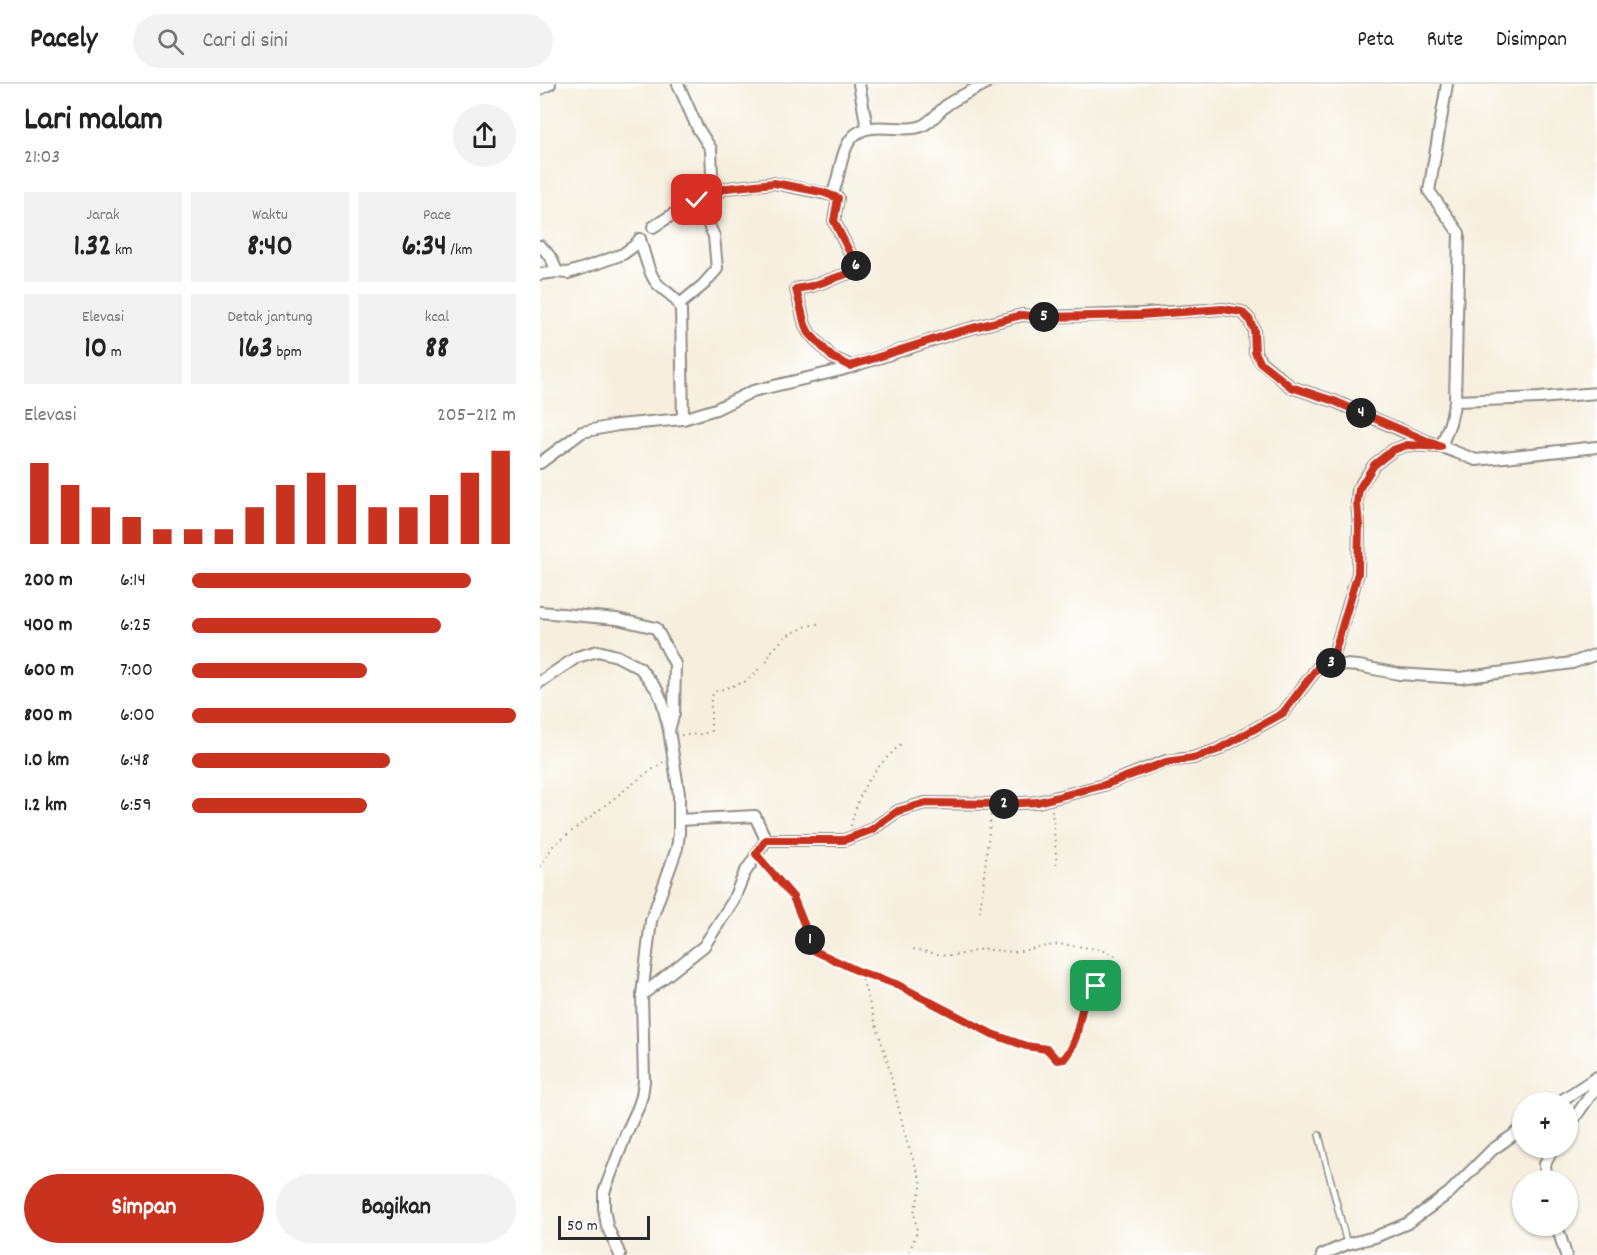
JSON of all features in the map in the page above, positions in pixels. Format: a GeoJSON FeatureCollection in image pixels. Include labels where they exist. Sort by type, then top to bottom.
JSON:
{"type":"FeatureCollection","features":[{"type":"Feature","properties":{"kind":"street"},"geometry":{"type":"LineString","coordinates":[[540,88],[550,84]]}},
{"type":"Feature","properties":{"kind":"street"},"geometry":{"type":"LineString","coordinates":[[678,84],[697,127],[711,149],[712,175],[717,192]]}},
{"type":"Feature","properties":{"kind":"street"},"geometry":{"type":"LineString","coordinates":[[858,84],[867,128]]}},
{"type":"Feature","properties":{"kind":"street"},"geometry":{"type":"LineString","coordinates":[[832,195],[843,153],[860,132],[867,128],[920,127],[948,104],[985,84]]}},
{"type":"Feature","properties":{"kind":"street"},"geometry":{"type":"LineString","coordinates":[[1441,447],[1455,401],[1459,233],[1429,191],[1447,84]]}},
{"type":"Feature","properties":{"kind":"street"},"geometry":{"type":"LineString","coordinates":[[653,227],[697,200],[727,188],[774,183],[838,198],[834,221],[854,261],[855,271],[796,289],[809,333],[832,357],[850,366]]}},
{"type":"Feature","properties":{"kind":"street"},"geometry":{"type":"LineString","coordinates":[[680,304],[703,285],[717,269],[714,236],[697,200]]}},
{"type":"Feature","properties":{"kind":"street"},"geometry":{"type":"LineString","coordinates":[[540,274],[568,273],[623,254],[640,239],[654,279],[680,304],[683,419]]}},
{"type":"Feature","properties":{"kind":"street"},"geometry":{"type":"LineString","coordinates":[[540,246],[547,252],[557,272]]}},
{"type":"Feature","properties":{"kind":"street"},"geometry":{"type":"LineString","coordinates":[[540,463],[582,432],[618,425],[683,419],[716,410],[753,391],[850,366],[957,332],[1022,315],[1044,317],[1140,315],[1223,309],[1242,312],[1249,319],[1254,330],[1255,352],[1260,362],[1291,387],[1334,401],[1476,460],[1597,447]]}},
{"type":"Feature","properties":{"kind":"street"},"geometry":{"type":"LineString","coordinates":[[1455,401],[1597,393]]}},
{"type":"Feature","properties":{"kind":"street"},"geometry":{"type":"LineString","coordinates":[[1331,664],[1358,573],[1357,503],[1359,489],[1374,465],[1393,450],[1407,445],[1441,447]]}},
{"type":"Feature","properties":{"kind":"street"},"geometry":{"type":"LineString","coordinates":[[540,612],[616,619],[656,628],[675,664],[674,713],[669,733]]}},
{"type":"Feature","properties":{"kind":"street"},"geometry":{"type":"LineString","coordinates":[[540,682],[578,657],[598,651],[618,656],[640,668],[657,690],[662,701],[680,794],[677,848],[651,921],[642,995],[644,1081],[642,1096],[604,1192],[607,1226],[620,1255]]}},
{"type":"Feature","properties":{"kind":"street"},"geometry":{"type":"LineString","coordinates":[[766,840],[844,840],[871,830],[898,811],[926,803],[1038,802],[1104,785],[1166,762],[1193,758],[1217,750],[1283,713],[1319,666],[1331,664],[1359,666],[1399,674],[1460,678],[1572,663],[1597,654]]}},
{"type":"Feature","properties":{"kind":"street"},"geometry":{"type":"LineString","coordinates":[[679,820],[755,816],[766,840]]}},
{"type":"Feature","properties":{"kind":"street"},"geometry":{"type":"LineString","coordinates":[[642,995],[704,946],[733,901],[744,874],[766,840]]}},
{"type":"Feature","properties":{"kind":"street"},"geometry":{"type":"LineString","coordinates":[[1574,1092],[1597,1077]]}},
{"type":"Feature","properties":{"kind":"street"},"geometry":{"type":"LineString","coordinates":[[1578,1113],[1597,1086]]}},
{"type":"Feature","properties":{"kind":"street"},"geometry":{"type":"LineString","coordinates":[[1322,1255],[1408,1223],[1449,1193],[1492,1150],[1512,1136]]}},
{"type":"Feature","properties":{"kind":"street"},"geometry":{"type":"LineString","coordinates":[[1560,1236],[1566,1255]]}},
{"type":"Feature","properties":{"kind":"lane"},"geometry":{"type":"LineString","coordinates":[[1319,1135],[1347,1244]]}},
{"type":"Feature","properties":{"kind":"path"},"geometry":{"type":"LineString","coordinates":[[669,733],[703,734],[711,731],[711,699],[714,692],[747,681],[767,661],[771,652],[786,636],[821,622]]}},
{"type":"Feature","properties":{"kind":"path"},"geometry":{"type":"LineString","coordinates":[[848,838],[858,800],[864,788],[874,772],[901,744]]}},
{"type":"Feature","properties":{"kind":"path"},"geometry":{"type":"LineString","coordinates":[[540,867],[553,846],[640,778],[673,756]]}},
{"type":"Feature","properties":{"kind":"path"},"geometry":{"type":"LineString","coordinates":[[1051,798],[1057,865]]}},
{"type":"Feature","properties":{"kind":"path"},"geometry":{"type":"LineString","coordinates":[[980,912],[992,804]]}},
{"type":"Feature","properties":{"kind":"path"},"geometry":{"type":"LineString","coordinates":[[756,854],[793,897],[815,951],[860,972],[896,984],[992,1034],[1026,1046],[1047,1049],[1057,1060],[1064,1059],[1071,1049],[1083,1005],[1095,990],[1099,975],[1115,956],[1098,949],[1059,944],[1014,952],[982,949],[963,954],[937,954],[913,949]]}},
{"type":"Feature","properties":{"kind":"path"},"geometry":{"type":"LineString","coordinates":[[860,972],[887,1060],[907,1142],[922,1184],[914,1212],[917,1232],[908,1255]]}},
{"type":"Feature","properties":{"kind":"route"},"geometry":{"type":"LineString","coordinates":[[697,200],[727,188],[763,183],[822,192],[838,198],[839,203],[834,214],[834,221],[854,261],[855,271],[796,289],[809,333],[832,357],[850,366],[957,332],[1022,315],[1044,317],[1140,315],[1232,310],[1242,312],[1249,319],[1254,330],[1255,352],[1260,362],[1291,387],[1334,401],[1441,447],[1407,445],[1393,450],[1374,465],[1359,489],[1357,503],[1358,573],[1331,664],[1319,666],[1283,713],[1217,750],[1193,758],[1166,762],[1104,785],[1038,802],[926,803],[898,811],[871,830],[844,840],[766,840],[756,854],[793,897],[815,951],[860,972],[896,984],[992,1034],[1037,1049],[1047,1049],[1057,1060],[1064,1059],[1068,1055],[1076,1037],[1083,1005],[1096,986]]}}]}
